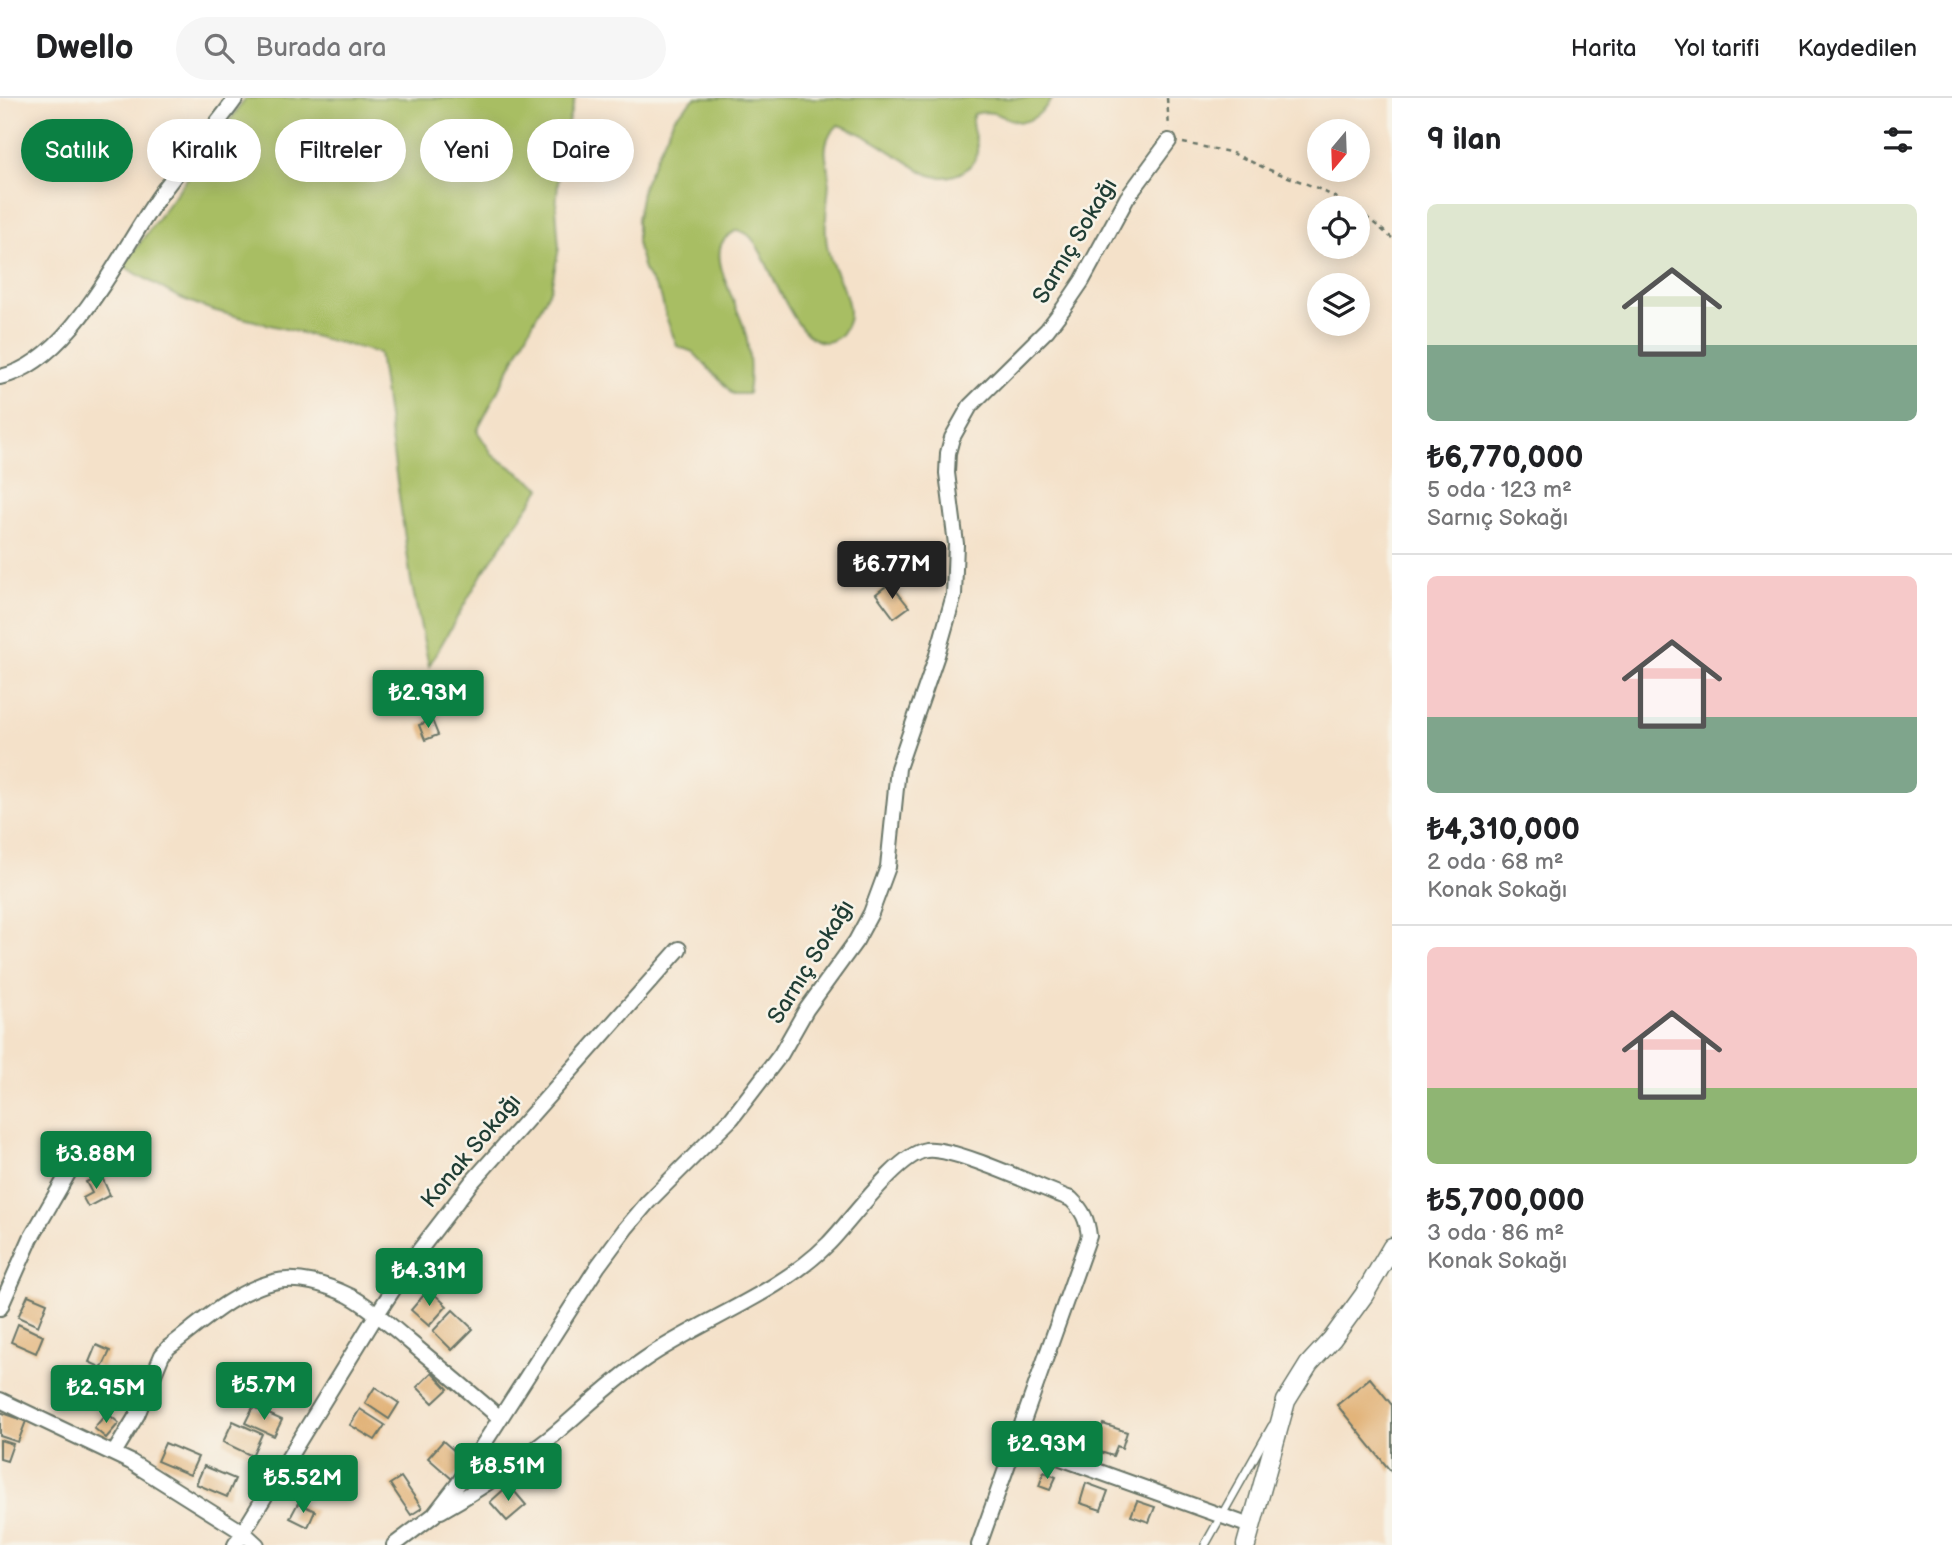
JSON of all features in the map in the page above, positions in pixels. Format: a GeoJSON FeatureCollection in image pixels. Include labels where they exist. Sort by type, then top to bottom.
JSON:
{"type":"FeatureCollection","features":[{"type":"Feature","properties":{"kind":"street"},"geometry":{"type":"LineString","coordinates":[[0,377],[22,369],[68,332],[88,307],[160,196],[236,98]]}},
{"type":"Feature","properties":{"kind":"street","name":"Sarnıç Sokağı"},"geometry":{"type":"LineString","coordinates":[[394,1545],[434,1515],[458,1484],[590,1278],[626,1228],[732,1118],[781,1054],[811,1002],[856,941],[871,913],[888,867],[898,768],[937,655],[954,595],[956,544],[947,473],[952,438],[959,422],[976,399],[1030,348],[1055,319],[1082,281],[1127,198],[1169,141]]}},
{"type":"Feature","properties":{"kind":"street","name":"Konak Sokağı"},"geometry":{"type":"LineString","coordinates":[[239,1539],[418,1252],[471,1183],[678,949]]}},
{"type":"Feature","properties":{"kind":"street"},"geometry":{"type":"LineString","coordinates":[[434,1515],[500,1475],[647,1357],[807,1264],[900,1163],[923,1150],[936,1149],[957,1154],[1071,1199],[1087,1220],[1089,1236],[979,1545]]}},
{"type":"Feature","properties":{"kind":"street"},"geometry":{"type":"LineString","coordinates":[[0,1308],[31,1238],[74,1163]]}},
{"type":"Feature","properties":{"kind":"street"},"geometry":{"type":"LineString","coordinates":[[1246,1545],[1286,1401],[1309,1364],[1332,1339],[1364,1295],[1392,1247]]}},
{"type":"Feature","properties":{"kind":"street"},"geometry":{"type":"LineString","coordinates":[[114,1453],[137,1415],[162,1355],[169,1347],[227,1303],[274,1281],[291,1279],[323,1285],[350,1296],[377,1314],[500,1418]]}},
{"type":"Feature","properties":{"kind":"street"},"geometry":{"type":"LineString","coordinates":[[0,1401],[114,1453],[239,1539],[257,1545]]}},
{"type":"Feature","properties":{"kind":"street"},"geometry":{"type":"LineString","coordinates":[[1016,1442],[1250,1526]]}},
{"type":"Feature","properties":{"kind":"lane"},"geometry":{"type":"LineString","coordinates":[[1205,1545],[1286,1401]]}},
{"type":"Feature","properties":{"kind":"path"},"geometry":{"type":"LineString","coordinates":[[1167,98],[1169,141],[1230,152],[1332,196]]}},
{"type":"Feature","properties":{"kind":"path"},"geometry":{"type":"LineString","coordinates":[[1370,220],[1392,238]]}},
{"type":"Feature","properties":{"kind":"green space"},"geometry":{"type":"Polygon","coordinates":[[[246,98],[575,98],[569,119],[527,119],[527,182],[558,182],[556,207],[559,248],[551,288],[477,431],[493,455],[541,488],[482,574],[429,666],[411,581],[379,353],[212,310],[178,297],[123,266],[184,182],[261,182],[261,119],[231,119],[246,98]]]}},
{"type":"Feature","properties":{"kind":"green space"},"geometry":{"type":"Polygon","coordinates":[[[695,98],[1053,98],[1041,112],[1030,120],[1021,122],[986,112],[974,114],[972,126],[977,155],[966,170],[949,176],[927,174],[865,136],[838,125],[826,143],[829,180],[826,235],[831,262],[849,307],[847,324],[837,338],[822,342],[808,335],[785,302],[756,244],[747,234],[737,230],[724,240],[719,253],[723,275],[744,328],[749,352],[748,394],[733,394],[693,352],[677,346],[661,296],[644,270],[637,243],[637,219],[643,186],[674,118],[695,98]]]}},
{"type":"Feature","properties":{"kind":"building"},"geometry":{"type":"Polygon","coordinates":[[[890,583],[909,607],[894,618],[876,594],[890,583]]]}},
{"type":"Feature","properties":{"kind":"building"},"geometry":{"type":"Polygon","coordinates":[[[432,720],[438,735],[425,740],[419,725],[432,720]]]}},
{"type":"Feature","properties":{"kind":"building"},"geometry":{"type":"Polygon","coordinates":[[[101,1175],[110,1195],[88,1207],[83,1198],[92,1193],[86,1182],[101,1175]]]}},
{"type":"Feature","properties":{"kind":"building"},"geometry":{"type":"Polygon","coordinates":[[[429,1289],[447,1306],[429,1326],[411,1310],[429,1289]]]}},
{"type":"Feature","properties":{"kind":"building"},"geometry":{"type":"Polygon","coordinates":[[[28,1295],[47,1303],[38,1326],[18,1317],[28,1295]]]}},
{"type":"Feature","properties":{"kind":"building"},"geometry":{"type":"Polygon","coordinates":[[[453,1310],[473,1329],[452,1350],[433,1331],[453,1310]]]}},
{"type":"Feature","properties":{"kind":"building"},"geometry":{"type":"Polygon","coordinates":[[[18,1324],[43,1336],[36,1353],[11,1342],[18,1324]]]}},
{"type":"Feature","properties":{"kind":"building"},"geometry":{"type":"Polygon","coordinates":[[[96,1345],[110,1351],[102,1368],[89,1362],[96,1345]]]}},
{"type":"Feature","properties":{"kind":"building"},"geometry":{"type":"Polygon","coordinates":[[[432,1372],[448,1389],[433,1403],[417,1387],[432,1372]]]}},
{"type":"Feature","properties":{"kind":"building"},"geometry":{"type":"Polygon","coordinates":[[[1370,1378],[1392,1405],[1392,1473],[1337,1405],[1370,1378]]]}},
{"type":"Feature","properties":{"kind":"building"},"geometry":{"type":"Polygon","coordinates":[[[375,1387],[399,1403],[389,1419],[365,1403],[375,1387]]]}},
{"type":"Feature","properties":{"kind":"building"},"geometry":{"type":"Polygon","coordinates":[[[253,1407],[282,1420],[274,1436],[245,1423],[253,1407]]]}},
{"type":"Feature","properties":{"kind":"building"},"geometry":{"type":"Polygon","coordinates":[[[360,1409],[385,1425],[375,1440],[350,1425],[360,1409]]]}},
{"type":"Feature","properties":{"kind":"building"},"geometry":{"type":"Polygon","coordinates":[[[0,1412],[26,1421],[18,1442],[0,1436],[0,1412]]]}},
{"type":"Feature","properties":{"kind":"building"},"geometry":{"type":"Polygon","coordinates":[[[107,1413],[119,1423],[106,1438],[94,1428],[107,1413]]]}},
{"type":"Feature","properties":{"kind":"building"},"geometry":{"type":"Polygon","coordinates":[[[233,1421],[262,1434],[252,1456],[223,1442],[233,1421]]]}},
{"type":"Feature","properties":{"kind":"building"},"geometry":{"type":"Polygon","coordinates":[[[1103,1424],[1127,1432],[1122,1448],[1117,1446],[1113,1456],[1094,1450],[1103,1424]]]}},
{"type":"Feature","properties":{"kind":"building"},"geometry":{"type":"Polygon","coordinates":[[[0,1440],[13,1444],[7,1461],[0,1459],[0,1440]]]}},
{"type":"Feature","properties":{"kind":"building"},"geometry":{"type":"Polygon","coordinates":[[[443,1441],[467,1462],[452,1479],[428,1458],[443,1441]]]}},
{"type":"Feature","properties":{"kind":"building"},"geometry":{"type":"Polygon","coordinates":[[[165,1443],[198,1457],[190,1475],[157,1461],[165,1443]]]}},
{"type":"Feature","properties":{"kind":"building"},"geometry":{"type":"Polygon","coordinates":[[[204,1466],[235,1479],[227,1497],[196,1484],[204,1466]]]}},
{"type":"Feature","properties":{"kind":"building"},"geometry":{"type":"Polygon","coordinates":[[[313,1472],[332,1483],[326,1493],[307,1482],[313,1472]]]}},
{"type":"Feature","properties":{"kind":"building"},"geometry":{"type":"Polygon","coordinates":[[[1044,1472],[1056,1477],[1050,1490],[1039,1486],[1044,1472]]]}},
{"type":"Feature","properties":{"kind":"building"},"geometry":{"type":"Polygon","coordinates":[[[401,1477],[422,1508],[411,1515],[390,1484],[401,1477]]]}},
{"type":"Feature","properties":{"kind":"building"},"geometry":{"type":"Polygon","coordinates":[[[1086,1483],[1108,1491],[1101,1510],[1080,1503],[1086,1483]]]}},
{"type":"Feature","properties":{"kind":"building"},"geometry":{"type":"Polygon","coordinates":[[[509,1485],[526,1505],[507,1521],[490,1502],[509,1485]]]}},
{"type":"Feature","properties":{"kind":"building"},"geometry":{"type":"Polygon","coordinates":[[[1137,1501],[1155,1507],[1149,1522],[1131,1516],[1137,1501]]]}},
{"type":"Feature","properties":{"kind":"building"},"geometry":{"type":"Polygon","coordinates":[[[298,1503],[315,1511],[308,1527],[290,1518],[298,1503]]]}}]}
